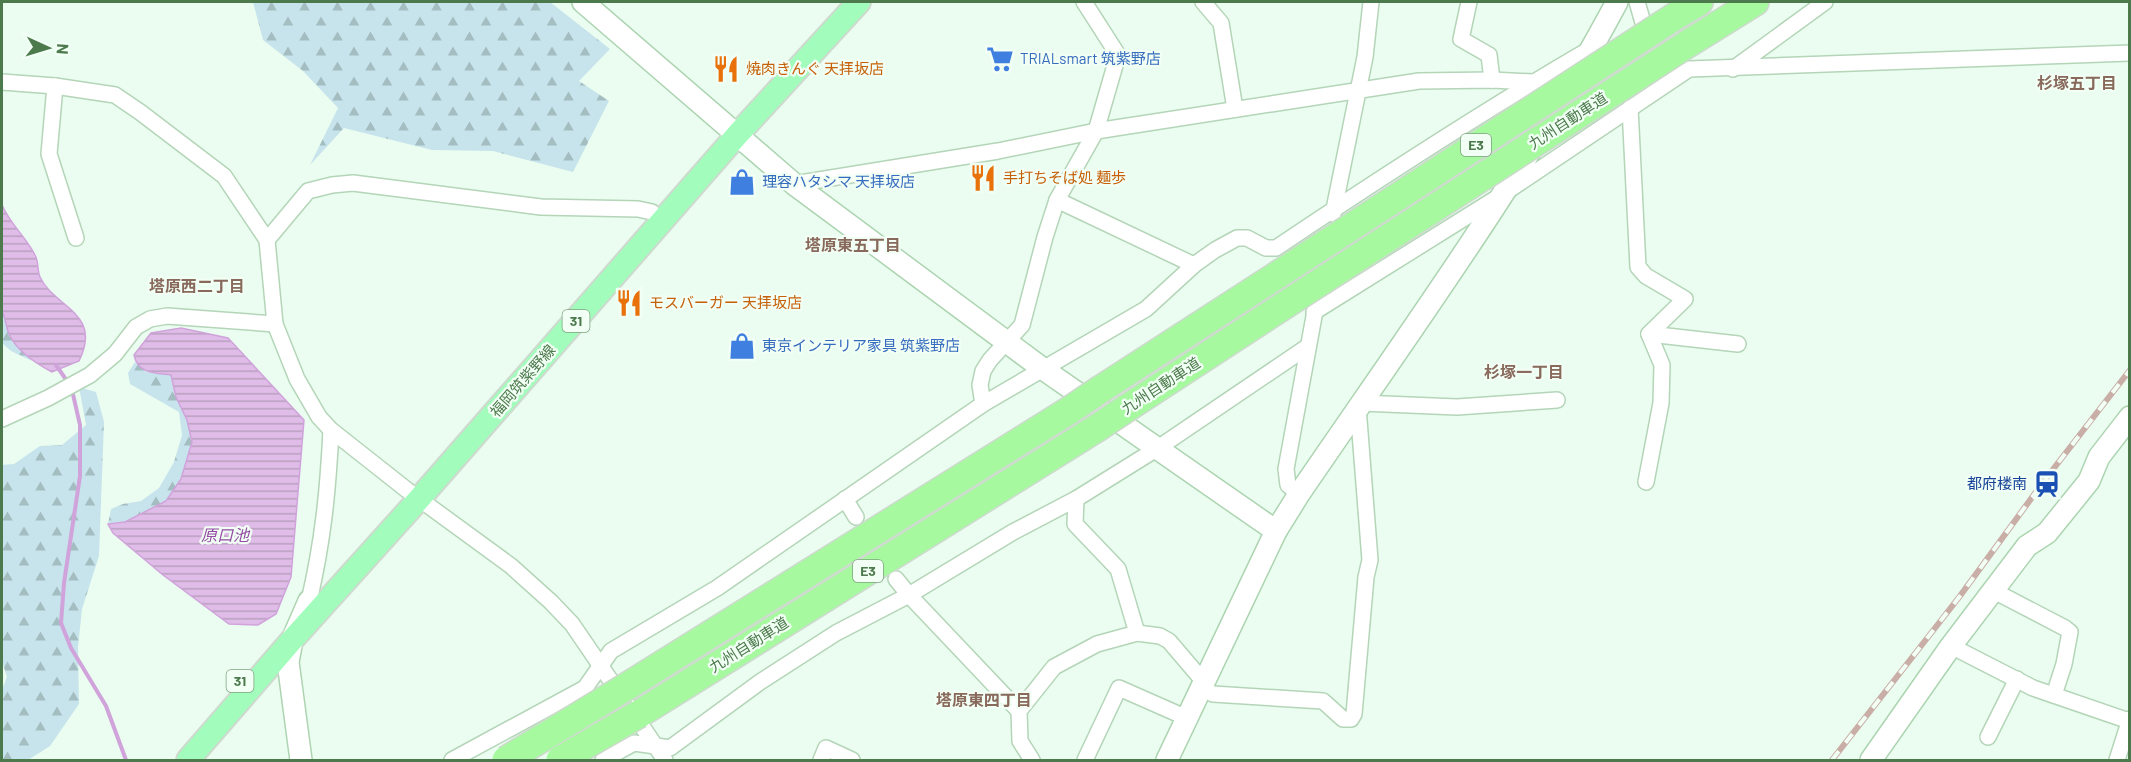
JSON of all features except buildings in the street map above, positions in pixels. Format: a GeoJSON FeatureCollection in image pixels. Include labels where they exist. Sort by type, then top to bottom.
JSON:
{"type":"FeatureCollection","features":[{"type":"Feature","properties":{"kind":"highway","name":"九州自動車道"},"geometry":{"type":"LineString","coordinates":[[506,760],[1070,410],[1699,2]]}},
{"type":"Feature","properties":{"kind":"highway","name":"九州自動車道"},"geometry":{"type":"LineString","coordinates":[[560,760],[639,714],[1128,408],[1304,306],[1689,43],[1755,2]]}},
{"type":"Feature","properties":{"kind":"main road","name":"福岡筑紫野線"},"geometry":{"type":"LineString","coordinates":[[170,760],[309,601],[413,495],[732,129],[839,2]]}},
{"type":"Feature","properties":{"kind":"main road","name":"福岡筑紫野線"},"geometry":{"type":"LineString","coordinates":[[188,760],[292,640],[652,212],[859,2]]}},
{"type":"Feature","properties":{"kind":"street"},"geometry":{"type":"LineString","coordinates":[[583,2],[794,183],[1043,369],[1276,531]]}},
{"type":"Feature","properties":{"kind":"street"},"geometry":{"type":"LineString","coordinates":[[983,404],[980,385],[983,371],[1022,325],[1045,237],[1058,200],[1096,130],[1118,55],[1084,2]]}},
{"type":"Feature","properties":{"kind":"street"},"geometry":{"type":"LineString","coordinates":[[1203,2],[1221,23],[1235,109]]}},
{"type":"Feature","properties":{"kind":"street"},"geometry":{"type":"LineString","coordinates":[[1299,494],[1288,485],[1286,469],[1307,347],[1304,306],[1335,209],[1365,57],[1371,2]]}},
{"type":"Feature","properties":{"kind":"street"},"geometry":{"type":"LineString","coordinates":[[1469,2],[1461,39],[1489,55],[1492,80]]}},
{"type":"Feature","properties":{"kind":"street"},"geometry":{"type":"LineString","coordinates":[[1167,760],[1276,531],[1503,194],[1593,47],[1617,2]]}},
{"type":"Feature","properties":{"kind":"street"},"geometry":{"type":"LineString","coordinates":[[1637,2],[1662,88]]}},
{"type":"Feature","properties":{"kind":"street"},"geometry":{"type":"LineString","coordinates":[[1733,69],[1825,2]]}},
{"type":"Feature","properties":{"kind":"street"},"geometry":{"type":"LineString","coordinates":[[452,760],[585,688],[611,651],[717,588],[983,404],[1146,309],[1194,265],[1237,238],[1247,238],[1266,248],[1276,248],[1533,82],[1593,47]]}},
{"type":"Feature","properties":{"kind":"street"},"geometry":{"type":"LineString","coordinates":[[1304,306],[1503,194],[1689,69],[2130,53]]}},
{"type":"Feature","properties":{"kind":"street"},"geometry":{"type":"LineString","coordinates":[[794,183],[998,151],[1096,130],[1419,81],[1533,82]]}},
{"type":"Feature","properties":{"kind":"street"},"geometry":{"type":"LineString","coordinates":[[2,82],[55,86],[115,95],[224,176],[267,240],[275,324],[286,356],[319,417],[331,430],[413,495],[511,567],[551,602],[572,624],[665,760]]}},
{"type":"Feature","properties":{"kind":"street"},"geometry":{"type":"LineString","coordinates":[[55,86],[49,154],[76,238]]}},
{"type":"Feature","properties":{"kind":"street"},"geometry":{"type":"LineString","coordinates":[[1630,108],[1638,267],[1646,276],[1685,299],[1649,334]]}},
{"type":"Feature","properties":{"kind":"street"},"geometry":{"type":"LineString","coordinates":[[267,240],[308,191],[353,183],[541,207],[638,209],[652,212]]}},
{"type":"Feature","properties":{"kind":"street"},"geometry":{"type":"LineString","coordinates":[[1058,200],[1194,265]]}},
{"type":"Feature","properties":{"kind":"street"},"geometry":{"type":"LineString","coordinates":[[2,419],[90,375],[115,354],[135,327],[150,320],[167,316],[275,324]]}},
{"type":"Feature","properties":{"kind":"street"},"geometry":{"type":"LineString","coordinates":[[1649,334],[1738,344]]}},
{"type":"Feature","properties":{"kind":"street"},"geometry":{"type":"LineString","coordinates":[[1646,482],[1661,403],[1662,365],[1649,334]]}},
{"type":"Feature","properties":{"kind":"street"},"geometry":{"type":"LineString","coordinates":[[603,760],[634,743],[670,748],[769,676],[836,633],[909,595],[1013,532],[1076,499],[1158,448],[1307,347]]}},
{"type":"Feature","properties":{"kind":"street"},"geometry":{"type":"LineString","coordinates":[[1360,405],[1457,407],[1557,400]]}},
{"type":"Feature","properties":{"kind":"street"},"geometry":{"type":"LineString","coordinates":[[1032,760],[1020,741],[1019,711],[1054,667],[1097,644],[1137,633],[1160,636],[1168,640],[1202,685],[1213,694],[1323,701],[1343,719],[1351,719],[1354,714],[1366,577],[1370,560],[1360,405]]}},
{"type":"Feature","properties":{"kind":"street"},"geometry":{"type":"LineString","coordinates":[[1871,760],[1951,646],[2027,546],[2047,533],[2089,481],[2099,457],[2122,442],[2130,417]]}},
{"type":"Feature","properties":{"kind":"street"},"geometry":{"type":"LineString","coordinates":[[301,760],[288,662],[292,640],[309,601],[318,563],[328,499],[331,430]]}},
{"type":"Feature","properties":{"kind":"street"},"geometry":{"type":"LineString","coordinates":[[1076,499],[1075,524],[1118,569],[1137,633]]}},
{"type":"Feature","properties":{"kind":"street"},"geometry":{"type":"LineString","coordinates":[[845,500],[856,517]]}},
{"type":"Feature","properties":{"kind":"street"},"geometry":{"type":"LineString","coordinates":[[896,579],[1019,711]]}},
{"type":"Feature","properties":{"kind":"street"},"geometry":{"type":"LineString","coordinates":[[1994,591],[2070,632],[2064,664],[2054,695]]}},
{"type":"Feature","properties":{"kind":"street"},"geometry":{"type":"LineString","coordinates":[[1951,646],[2054,695],[2129,720],[2117,760]]}},
{"type":"Feature","properties":{"kind":"street"},"geometry":{"type":"LineString","coordinates":[[1988,737],[2017,679]]}},
{"type":"Feature","properties":{"kind":"street"},"geometry":{"type":"LineString","coordinates":[[1084,760],[1119,688],[1187,718]]}},
{"type":"Feature","properties":{"kind":"street"},"geometry":{"type":"LineString","coordinates":[[821,760],[826,748],[852,760]]}},
{"type":"Feature","properties":{"kind":"green space"},"geometry":{"type":"Polygon","coordinates":[[[253,2],[550,2],[610,49],[579,81],[609,101],[573,172],[493,151],[432,150],[344,128],[310,165],[338,108],[303,71],[263,40],[253,2]]]}},
{"type":"Feature","properties":{"kind":"green space"},"geometry":{"type":"Polygon","coordinates":[[[2,312],[9,336],[32,361],[11,351],[2,343],[2,312]]]}},
{"type":"Feature","properties":{"kind":"green space"},"geometry":{"type":"Polygon","coordinates":[[[135,362],[146,372],[171,375],[176,397],[187,420],[192,443],[181,479],[166,501],[125,522],[108,524],[111,509],[141,501],[159,488],[174,462],[182,435],[179,412],[130,384],[128,373],[135,362]]]}},
{"type":"Feature","properties":{"kind":"green space"},"geometry":{"type":"Polygon","coordinates":[[[79,387],[96,392],[104,422],[99,556],[82,609],[78,647],[79,704],[50,746],[28,760],[2,760],[2,690],[7,677],[2,661],[2,465],[14,464],[40,446],[62,445],[86,425],[79,387]]]}},
{"type":"Feature","properties":{"kind":"water"},"geometry":{"type":"Polygon","coordinates":[[[2,205],[35,255],[40,277],[47,288],[74,312],[85,332],[85,345],[79,361],[52,372],[34,361],[12,340],[2,311],[2,205]]]}},
{"type":"Feature","properties":{"kind":"water","name":"原口池"},"geometry":{"type":"Polygon","coordinates":[[[181,328],[228,338],[304,420],[291,577],[276,614],[258,625],[229,624],[163,575],[113,533],[108,524],[125,522],[166,501],[181,479],[192,442],[187,420],[176,397],[171,375],[153,373],[143,369],[134,355],[151,333],[181,328]]]}},
{"type":"Feature","properties":{"kind":"waterway"},"geometry":{"type":"LineString","coordinates":[[56,365],[69,384]]}},
{"type":"Feature","properties":{"kind":"waterway"},"geometry":{"type":"LineString","coordinates":[[72,390],[80,425],[80,476],[64,583],[61,623],[71,648],[106,706],[126,760]]}},
{"type":"Feature","properties":{"kind":"railway"},"geometry":{"type":"LineString","coordinates":[[1832,760],[1960,596],[2044,481],[2130,370]]}},
{"type":"Feature","properties":{"kind":"place","name":"TRIALsmart 筑紫野店"},"geometry":{"type":"Point","coordinates":[1000,59]}},
{"type":"Feature","properties":{"kind":"place","name":"焼肉きんぐ 天拝坂店"},"geometry":{"type":"Point","coordinates":[726,69]}},
{"type":"Feature","properties":{"kind":"place","name":"手打ちそば処 麺歩"},"geometry":{"type":"Point","coordinates":[983,178]}},
{"type":"Feature","properties":{"kind":"place","name":"理容ハタシマ 天拝坂店"},"geometry":{"type":"Point","coordinates":[742,182]}},
{"type":"Feature","properties":{"kind":"place","name":"モスバーガー 天拝坂店"},"geometry":{"type":"Point","coordinates":[629,303]}},
{"type":"Feature","properties":{"kind":"place","name":"東京インテリア家具 筑紫野店"},"geometry":{"type":"Point","coordinates":[742,346]}},
{"type":"Feature","properties":{"kind":"place","name":"都府楼南"},"geometry":{"type":"Point","coordinates":[2047,484]}},
{"type":"Feature","properties":{"kind":"district","name":"杉塚五丁目"},"geometry":{"type":"Point","coordinates":[2077,83]}},
{"type":"Feature","properties":{"kind":"district","name":"塔原東五丁目"},"geometry":{"type":"Point","coordinates":[853,245]}},
{"type":"Feature","properties":{"kind":"district","name":"塔原西二丁目"},"geometry":{"type":"Point","coordinates":[197,286]}},
{"type":"Feature","properties":{"kind":"district","name":"杉塚一丁目"},"geometry":{"type":"Point","coordinates":[1524,372]}},
{"type":"Feature","properties":{"kind":"district","name":"塔原東四丁目"},"geometry":{"type":"Point","coordinates":[984,700]}}]}
